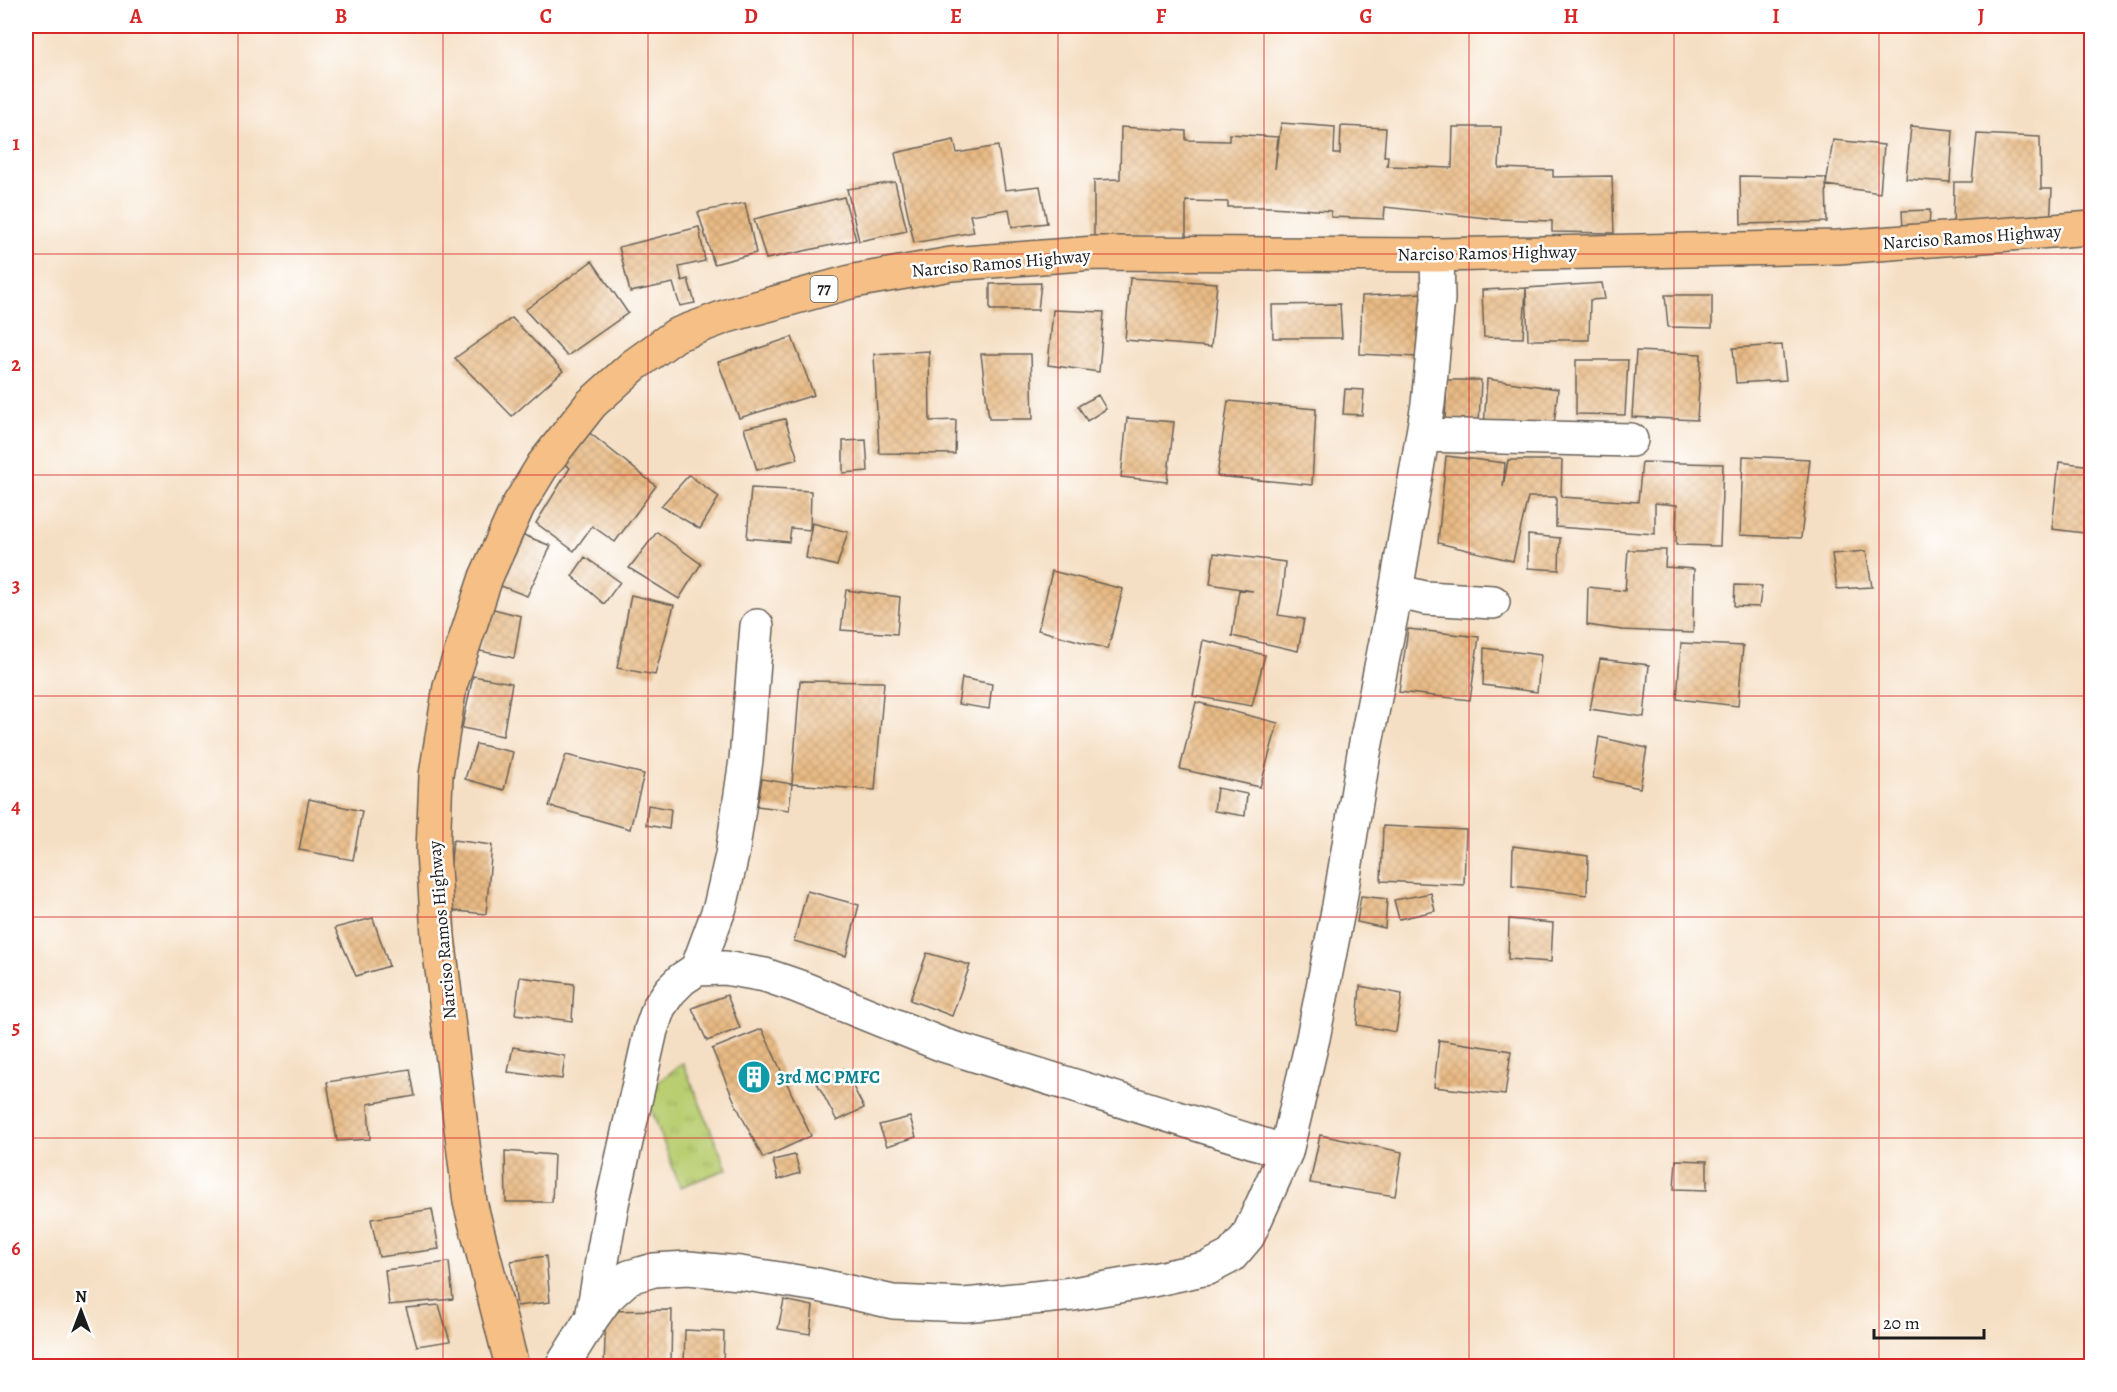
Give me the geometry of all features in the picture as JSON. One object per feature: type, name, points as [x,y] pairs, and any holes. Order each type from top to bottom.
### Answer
[{"type":"highway","name":"Narciso Ramos Highway","points":[[512,1366],[469,1190],[438,936],[433,850],[436,775],[450,686],[486,577],[518,506],[543,465],[591,404],[633,366],[676,336],[727,316],[854,280],[951,264],[1095,253],[1437,255],[1838,247],[2091,228]]},
{"type":"street","points":[[562,1366],[608,1297],[629,1277],[654,1270],[688,1268],[740,1273],[818,1285],[894,1302],[965,1305],[1073,1294],[1208,1268],[1231,1256],[1248,1236],[1286,1152],[1313,1038],[1339,906],[1364,753],[1396,591],[1423,435],[1438,299],[1437,255]]},
{"type":"street","points":[[1423,435],[1631,440]]},
{"type":"street","points":[[1396,591],[1425,598],[1493,602]]},
{"type":"street","points":[[697,969],[720,907],[732,855],[746,760],[757,626]]},
{"type":"street","points":[[592,1318],[612,1204],[651,1030],[659,1007],[670,991],[697,969],[726,968],[765,975],[952,1048],[1286,1152]]},
{"type":"green space","points":[[683,1063],[727,1169],[680,1187],[645,1092]]},
{"type":"building","points":[[1281,123],[1335,127],[1334,154],[1340,154],[1341,126],[1386,128],[1384,156],[1388,156],[1387,166],[1452,168],[1453,127],[1501,127],[1499,168],[1553,170],[1553,177],[1612,176],[1614,233],[1552,232],[1552,221],[1496,219],[1385,207],[1384,219],[1331,217],[1331,211],[1228,207],[1228,202],[1186,201],[1186,238],[1094,237],[1094,180],[1120,179],[1121,127],[1186,131],[1186,140],[1229,141],[1229,134],[1278,137],[1275,169]]},
{"type":"building","points":[[1911,126],[1953,130],[1950,182],[1906,179]]},
{"type":"building","points":[[1977,134],[2040,137],[2041,189],[2052,189],[2050,225],[1953,229],[1954,182],[1972,182]]},
{"type":"building","points":[[954,140],[957,153],[998,146],[1005,190],[1040,186],[1047,223],[1012,227],[1009,209],[970,215],[974,232],[914,243],[895,153]]},
{"type":"building","points":[[1833,140],[1884,145],[1880,193],[1826,185]]},
{"type":"building","points":[[1740,176],[1826,178],[1827,222],[1741,224]]},
{"type":"building","points":[[895,182],[907,231],[859,241],[847,189]]},
{"type":"building","points":[[844,197],[856,240],[766,259],[754,219]]},
{"type":"building","points":[[745,203],[756,253],[714,264],[698,212]]},
{"type":"building","points":[[1930,210],[1929,230],[1903,230],[1902,211]]},
{"type":"building","points":[[699,227],[705,261],[679,267],[682,281],[688,279],[695,303],[680,306],[673,283],[630,292],[619,247]]},
{"type":"building","points":[[592,261],[628,313],[567,356],[525,310]]},
{"type":"building","points":[[1130,278],[1217,283],[1211,347],[1125,340]]},
{"type":"building","points":[[1041,283],[1038,310],[990,310],[990,284]]},
{"type":"building","points":[[1602,283],[1605,299],[1590,300],[1589,340],[1528,340],[1526,288]]},
{"type":"building","points":[[1526,288],[1523,338],[1484,337],[1482,290]]},
{"type":"building","points":[[1422,293],[1417,357],[1360,354],[1362,296]]},
{"type":"building","points":[[1665,295],[1712,295],[1712,328],[1668,327]]},
{"type":"building","points":[[1340,304],[1342,338],[1273,338],[1272,305]]},
{"type":"building","points":[[1053,310],[1104,312],[1099,372],[1048,365]]},
{"type":"building","points":[[512,318],[563,371],[512,416],[455,358]]},
{"type":"building","points":[[792,337],[814,395],[739,418],[718,362]]},
{"type":"building","points":[[1782,345],[1786,380],[1736,383],[1733,348]]},
{"type":"building","points":[[929,351],[930,421],[956,420],[955,454],[879,453],[874,354]]},
{"type":"building","points":[[1636,351],[1701,354],[1697,420],[1632,417]]},
{"type":"building","points":[[981,354],[1031,354],[1033,419],[989,419]]},
{"type":"building","points":[[1576,360],[1628,360],[1625,415],[1576,414]]},
{"type":"building","points":[[1487,379],[1558,389],[1553,435],[1484,428]]},
{"type":"building","points":[[1447,380],[1481,380],[1479,424],[1445,422]]},
{"type":"building","points":[[1345,389],[1364,390],[1362,415],[1343,414]]},
{"type":"building","points":[[1098,395],[1106,409],[1087,421],[1078,406]]},
{"type":"building","points":[[1228,401],[1316,409],[1312,485],[1217,476]]},
{"type":"building","points":[[1127,418],[1174,422],[1167,482],[1121,477]]},
{"type":"building","points":[[785,419],[798,459],[757,470],[744,428]]},
{"type":"building","points":[[586,430],[656,486],[615,542],[592,526],[574,551],[536,523],[570,468],[559,460]]},
{"type":"building","points":[[866,440],[868,471],[843,473],[843,441]]},
{"type":"building","points":[[1446,456],[1505,463],[1503,487],[1508,460],[1562,460],[1561,497],[1638,502],[1642,462],[1723,464],[1720,546],[1676,545],[1677,505],[1655,503],[1655,534],[1556,527],[1556,497],[1528,497],[1513,561],[1438,543]]},
{"type":"building","points":[[1743,456],[1810,459],[1801,538],[1740,535]]},
{"type":"building","points":[[2059,462],[2092,466],[2092,534],[2052,529]]},
{"type":"building","points":[[689,475],[719,497],[700,529],[661,506]]},
{"type":"building","points":[[751,488],[811,491],[810,530],[791,528],[789,542],[747,538]]},
{"type":"building","points":[[812,523],[848,532],[837,566],[806,558]]},
{"type":"building","points":[[516,532],[551,546],[527,596],[496,584]]},
{"type":"building","points":[[657,532],[701,564],[679,599],[629,568]]},
{"type":"building","points":[[1528,535],[1560,538],[1559,570],[1528,568]]},
{"type":"building","points":[[1628,550],[1666,550],[1665,567],[1694,569],[1693,633],[1622,630],[1587,625],[1588,587],[1625,591]]},
{"type":"building","points":[[1866,551],[1872,587],[1837,589],[1832,554]]},
{"type":"building","points":[[1214,553],[1285,562],[1278,615],[1304,619],[1298,651],[1232,636],[1239,590],[1253,591],[1210,584]]},
{"type":"building","points":[[585,557],[620,582],[604,604],[572,576]]},
{"type":"building","points":[[1052,571],[1123,589],[1108,649],[1038,630]]},
{"type":"building","points":[[1735,585],[1762,586],[1759,607],[1734,606]]},
{"type":"building","points":[[846,590],[900,597],[897,634],[841,630]]},
{"type":"building","points":[[631,595],[674,605],[655,675],[617,668]]},
{"type":"building","points":[[486,607],[521,616],[514,658],[480,651]]},
{"type":"building","points":[[1408,629],[1479,637],[1470,700],[1399,692]]},
{"type":"building","points":[[1203,640],[1265,655],[1252,706],[1193,696]]},
{"type":"building","points":[[1681,643],[1743,646],[1738,706],[1677,699]]},
{"type":"building","points":[[1484,648],[1541,655],[1537,692],[1483,685]]},
{"type":"building","points":[[1600,659],[1649,665],[1644,717],[1590,709]]},
{"type":"building","points":[[473,676],[512,683],[503,736],[462,728]]},
{"type":"building","points":[[962,678],[992,684],[989,709],[958,704]]},
{"type":"building","points":[[800,681],[884,682],[875,790],[792,784]]},
{"type":"building","points":[[1196,702],[1278,723],[1260,787],[1180,769]]},
{"type":"building","points":[[1599,737],[1647,748],[1640,788],[1593,778]]},
{"type":"building","points":[[476,744],[513,752],[504,790],[465,779]]},
{"type":"building","points":[[566,755],[644,774],[630,829],[549,806]]},
{"type":"building","points":[[762,779],[792,784],[789,810],[757,806]]},
{"type":"building","points":[[1217,788],[1247,794],[1245,816],[1214,811]]},
{"type":"building","points":[[309,799],[362,811],[353,860],[299,850]]},
{"type":"building","points":[[648,805],[671,809],[669,829],[646,825]]},
{"type":"building","points":[[1383,826],[1466,830],[1464,885],[1381,881]]},
{"type":"building","points":[[453,840],[492,845],[486,914],[446,910]]},
{"type":"building","points":[[1513,846],[1588,856],[1587,895],[1512,886]]},
{"type":"building","points":[[807,891],[859,905],[846,956],[794,941]]},
{"type":"building","points":[[1431,893],[1435,911],[1399,919],[1394,900]]},
{"type":"building","points":[[1361,896],[1387,899],[1385,928],[1357,922]]},
{"type":"building","points":[[373,918],[389,966],[356,976],[335,928]]},
{"type":"building","points":[[1509,919],[1553,923],[1551,962],[1508,959]]},
{"type":"building","points":[[927,953],[970,965],[952,1016],[910,1000]]},
{"type":"building","points":[[520,977],[574,984],[572,1021],[515,1014]]},
{"type":"building","points":[[1360,986],[1402,994],[1396,1032],[1357,1025]]},
{"type":"building","points":[[727,995],[740,1028],[707,1041],[692,1008]]},
{"type":"building","name":"3rd MC PMFC","points":[[762,1029],[811,1136],[763,1158],[736,1105],[712,1049]]},
{"type":"building","points":[[1439,1040],[1511,1051],[1505,1095],[1434,1087]]},
{"type":"building","points":[[513,1047],[565,1056],[562,1079],[508,1072]]},
{"type":"building","points":[[410,1069],[415,1096],[368,1104],[370,1139],[337,1141],[327,1082]]},
{"type":"building","points":[[844,1069],[864,1108],[837,1121],[816,1081]]},
{"type":"building","points":[[910,1117],[916,1137],[887,1146],[879,1125]]},
{"type":"building","points":[[1320,1135],[1402,1152],[1395,1196],[1310,1183]]},
{"type":"building","points":[[505,1151],[554,1155],[552,1202],[506,1202]]},
{"type":"building","points":[[795,1155],[800,1173],[778,1180],[773,1160]]},
{"type":"building","points":[[1676,1160],[1707,1161],[1707,1190],[1674,1189]]},
{"type":"building","points":[[432,1209],[439,1249],[379,1257],[371,1219]]},
{"type":"building","points":[[546,1256],[550,1302],[517,1306],[511,1261]]},
{"type":"building","points":[[449,1262],[453,1299],[389,1305],[385,1270]]},
{"type":"building","points":[[784,1300],[813,1306],[810,1334],[778,1329]]},
{"type":"building","points":[[439,1305],[450,1341],[417,1346],[406,1308]]},
{"type":"building","points":[[672,1310],[671,1366],[604,1366],[606,1311]]},
{"type":"building","points":[[685,1330],[724,1332],[723,1366],[684,1366]]},
{"type":"place","name":"3rd MC PMFC","points":[[754,1077]]}]
